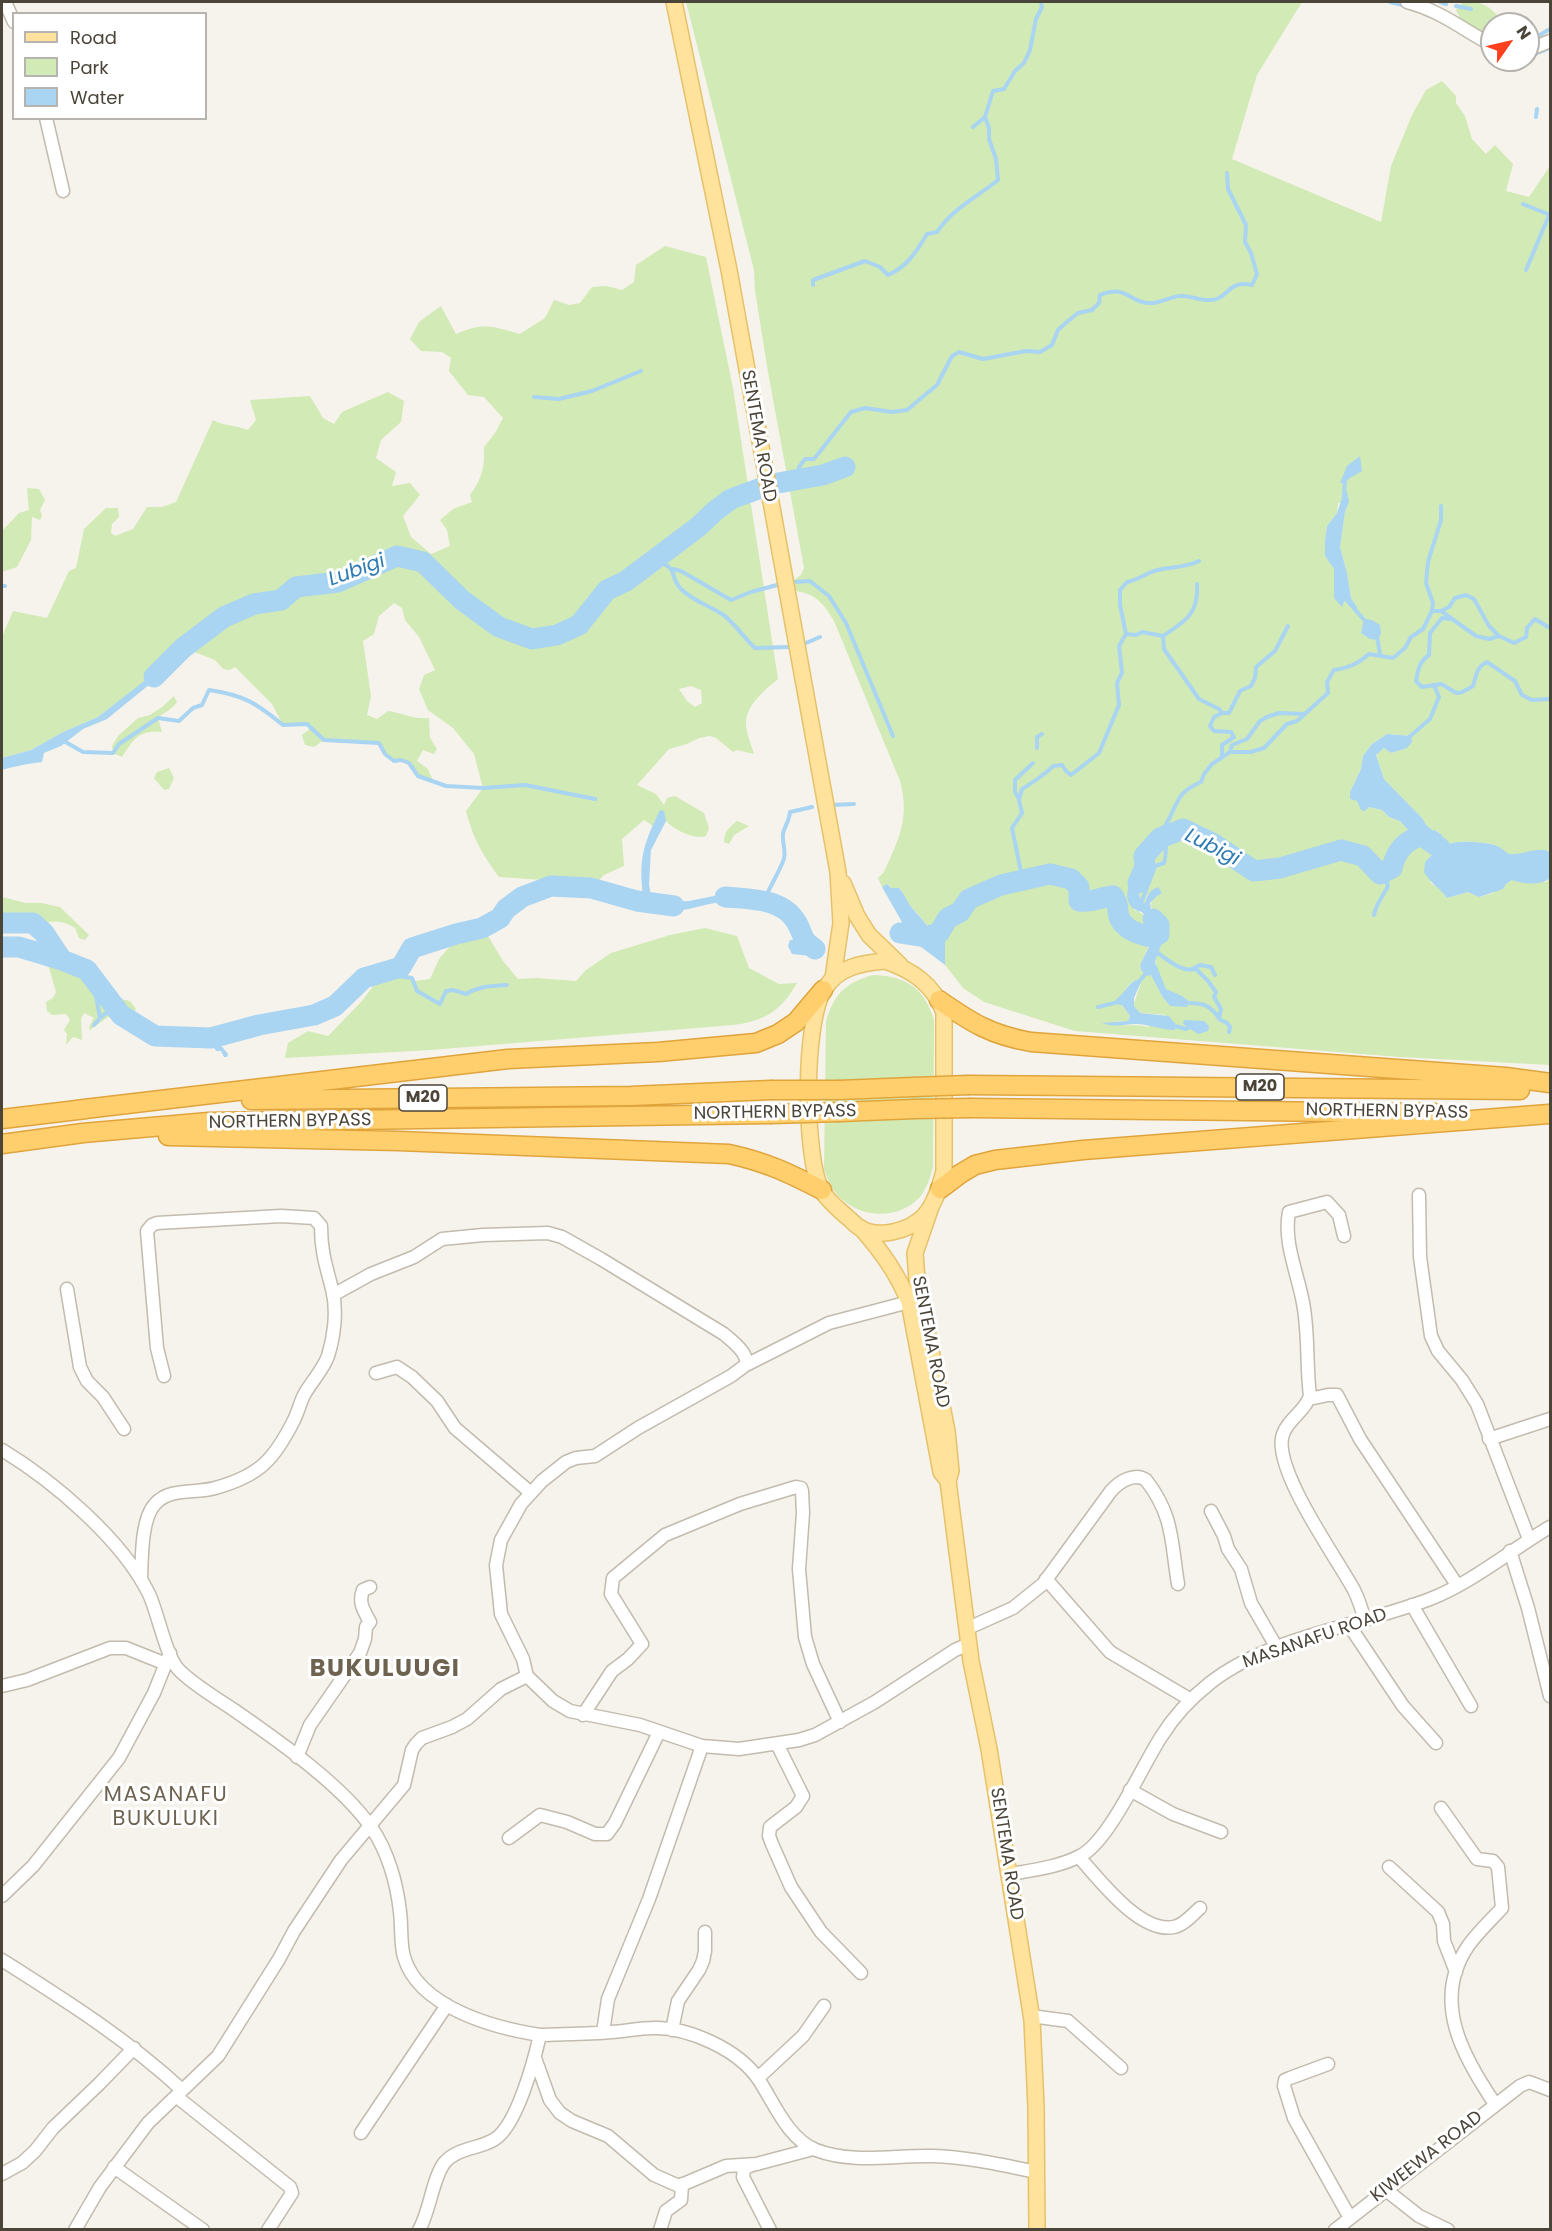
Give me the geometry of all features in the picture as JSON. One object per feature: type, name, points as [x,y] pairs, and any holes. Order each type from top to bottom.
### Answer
[{"type":"highway","points":[[75,1110],[508,1059],[658,1052],[756,1043],[778,1034],[796,1022],[828,984]]},
{"type":"highway","points":[[939,1000],[966,1020],[992,1033],[1031,1042],[1506,1077],[1551,1083]]},
{"type":"highway","name":"NORTHERN BYPASS","points":[[2,1119],[75,1110],[207,1100],[631,1096],[969,1085],[1551,1090]]},
{"type":"highway","name":"NORTHERN BYPASS","points":[[2,1144],[82,1133],[208,1122],[770,1114],[970,1108],[1550,1114]]},
{"type":"highway","points":[[936,1197],[960,1174],[975,1165],[995,1160],[1083,1150],[1550,1114]]},
{"type":"highway","points":[[82,1133],[399,1141],[729,1154],[761,1161],[822,1190]]},
{"type":"main road","name":"SENTEMA ROAD","points":[[674,2],[729,270],[838,872],[841,923],[828,984],[813,1021],[809,1049],[810,1142],[813,1166],[822,1190],[841,1212],[861,1228],[899,1277],[909,1302],[941,1472],[948,1481]]},
{"type":"main road","name":"SENTEMA ROAD","points":[[838,872],[857,916],[869,935],[902,966],[920,978],[939,1000],[944,1012],[944,1171],[915,1253],[917,1280],[947,1431],[951,1471],[948,1481],[967,1636],[989,1749],[1031,2016],[1036,2107],[1037,2229]]},
{"type":"main road","points":[[828,984],[849,967],[869,962],[885,961],[902,966]]},
{"type":"main road","points":[[861,1228],[878,1233],[893,1232],[911,1225],[924,1216],[936,1197]]},
{"type":"street","points":[[5,2],[12,18]]},
{"type":"street","points":[[1407,2],[1432,9],[1480,37]]},
{"type":"street","points":[[46,120],[63,191]]},
{"type":"street","points":[[1419,1195],[1420,1257],[1431,1336],[1438,1351],[1472,1395],[1529,1539]]},
{"type":"street","points":[[1344,1236],[1339,1215],[1327,1202],[1289,1212],[1287,1221],[1290,1249],[1304,1305],[1309,1399],[1284,1432],[1282,1448],[1291,1477],[1310,1517],[1326,1547],[1353,1588],[1365,1621]]},
{"type":"street","points":[[141,1580],[147,1518],[154,1505],[163,1497],[176,1493],[201,1491],[241,1481],[261,1468],[282,1442],[308,1389],[328,1357],[334,1325],[333,1295],[325,1269],[321,1226],[314,1218],[281,1216],[152,1225],[147,1231],[157,1348],[164,1376]]},
{"type":"street","points":[[333,1295],[371,1274],[414,1257],[442,1239],[548,1233],[601,1259],[724,1334],[745,1356],[746,1365]]},
{"type":"street","points":[[68,1289],[80,1367],[87,1381],[103,1397],[124,1429]]},
{"type":"street","points":[[909,1302],[829,1323],[746,1365],[595,1456],[576,1458],[566,1462],[542,1480],[520,1504],[507,1526],[501,1540],[496,1565],[501,1614],[523,1659],[527,1676],[553,1701],[570,1711],[640,1725],[702,1746],[739,1749],[777,1744],[815,1735],[875,1702],[956,1650],[967,1636],[1026,1599],[1046,1580],[1094,1511],[1111,1491],[1124,1480],[1141,1477],[1149,1483],[1168,1516],[1178,1584]]},
{"type":"street","points":[[376,1373],[397,1367],[412,1377],[437,1401],[455,1428],[531,1493]]},
{"type":"street","points":[[1309,1399],[1337,1395],[1360,1438],[1457,1585]]},
{"type":"street","points":[[1489,1439],[1551,1419]]},
{"type":"street","points":[[2,1450],[28,1465],[111,1539],[141,1580],[157,1612],[168,1659],[154,1693],[119,1758],[33,1866],[2,1896]]},
{"type":"street","points":[[584,1714],[612,1671],[642,1644],[611,1594],[613,1578],[665,1535],[740,1504],[796,1487],[801,1488],[802,1491],[803,1513],[799,1569],[805,1637],[813,1665],[840,1722]]},
{"type":"street","points":[[1211,1511],[1228,1549],[1241,1569],[1251,1603],[1277,1648]]},
{"type":"street","name":"MASANAFU ROAD","points":[[1010,1874],[1079,1857],[1098,1842],[1112,1823],[1162,1735],[1191,1700],[1229,1669],[1277,1648],[1433,1598],[1551,1527]]},
{"type":"street","points":[[1510,1551],[1528,1608],[1551,1696]]},
{"type":"street","points":[[1046,1580],[1110,1652],[1191,1700]]},
{"type":"street","points":[[297,1756],[310,1725],[360,1653],[366,1627],[370,1622],[362,1608],[360,1597],[363,1590],[370,1587]]},
{"type":"street","points":[[1412,1605],[1471,1706]]},
{"type":"street","points":[[1349,1625],[1403,1706],[1436,1743]]},
{"type":"street","points":[[2,1686],[27,1680],[110,1648],[126,1648],[168,1659],[192,1681],[297,1756],[330,1784],[371,1826],[384,1849],[394,1884],[400,1912],[405,1958],[414,1977],[431,1994],[472,2017],[498,2026],[540,2035],[655,2028],[672,2030],[724,2048],[740,2059],[758,2078],[790,2128],[813,2149],[835,2156],[933,2156],[980,2160],[1036,2172]]},
{"type":"street","points":[[75,2229],[99,2187],[148,2123],[218,2056],[341,1860],[404,1785],[412,1750],[422,1738],[467,1719],[501,1689],[527,1676]]},
{"type":"street","points":[[509,1838],[540,1815],[567,1822],[595,1834],[607,1834],[615,1823],[659,1732]]},
{"type":"street","points":[[777,1744],[803,1796],[796,1807],[772,1824],[769,1832],[772,1844],[791,1887],[821,1932],[861,1973]]},
{"type":"street","points":[[603,2032],[608,1999],[649,1899],[702,1746]]},
{"type":"street","points":[[1130,1790],[1173,1814],[1221,1832]]},
{"type":"street","points":[[1441,1808],[1477,1859],[1493,1861],[1498,1867],[1502,1908],[1469,1946],[1456,1972],[1452,1999],[1455,2028],[1470,2067],[1494,2104]]},
{"type":"street","points":[[1079,1857],[1111,1892],[1134,1913],[1150,1923],[1174,1927],[1187,1920],[1200,1908]]},
{"type":"street","points":[[1389,1867],[1438,1912],[1443,1924],[1444,1941],[1456,1972]]},
{"type":"street","points":[[672,2030],[678,2001],[703,1961],[705,1932]]},
{"type":"street","points":[[2,1960],[134,2048],[180,2093],[291,2189],[292,2193],[268,2229]]},
{"type":"street","points":[[361,2133],[447,2005]]},
{"type":"street","points":[[758,2078],[803,2036],[824,2006]]},
{"type":"street","points":[[1031,2016],[1068,2021],[1121,2068]]},
{"type":"street","points":[[419,2229],[443,2165],[456,2153],[487,2143],[502,2133],[513,2115],[535,2058],[540,2035]]},
{"type":"street","points":[[2,2174],[21,2163],[35,2151],[53,2128],[134,2048]]},
{"type":"street","points":[[535,2058],[550,2100],[560,2113],[572,2121],[608,2136],[654,2175],[679,2186],[726,2166],[757,2164]]},
{"type":"street","points":[[1328,2064],[1290,2078],[1286,2080],[1284,2086],[1294,2118],[1350,2218]]},
{"type":"street","name":"KIWEEWA ROAD","points":[[1335,2229],[1520,2086],[1529,2082],[1551,2091]]},
{"type":"street","points":[[770,2229],[743,2177],[744,2169],[813,2149]]},
{"type":"street","points":[[114,2167],[203,2229]]},
{"type":"street","points":[[660,2229],[666,2211],[681,2200],[682,2184]]},
{"type":"street","points":[[1386,2190],[1419,2216],[1448,2229]]},
{"type":"green space","points":[[686,2],[1302,2],[1257,75],[1232,159],[1381,222],[1391,166],[1412,115],[1426,90],[1442,81],[1456,96],[1456,103],[1465,116],[1472,139],[1486,154],[1495,145],[1513,164],[1506,191],[1529,197],[1550,166],[1550,852],[1540,850],[1514,855],[1487,843],[1449,844],[1444,842],[1442,835],[1436,830],[1430,831],[1422,818],[1384,779],[1376,755],[1384,748],[1391,753],[1407,748],[1411,736],[1387,734],[1372,744],[1363,756],[1361,769],[1350,792],[1357,801],[1382,810],[1389,817],[1400,821],[1417,840],[1433,845],[1433,854],[1425,862],[1431,883],[1447,898],[1468,892],[1479,897],[1493,893],[1512,880],[1546,882],[1550,878],[1550,1065],[1400,1057],[1075,1031],[984,1002],[963,988],[945,965],[945,931],[942,925],[940,929],[929,928],[899,888],[891,888],[887,884],[882,887],[878,878],[884,872],[901,828],[903,794],[900,781],[834,621],[819,601],[796,591],[794,580],[801,575],[804,568],[768,372],[755,291],[754,270]],"holes":[[[1349,502],[1345,512],[1340,547],[1351,598],[1357,607],[1352,607],[1346,596],[1342,606],[1334,587],[1334,569],[1325,556],[1327,526],[1337,513],[1338,503]],[[1143,857],[1147,870],[1138,891],[1142,903],[1145,903],[1147,895],[1162,893],[1155,897],[1151,906],[1161,932],[1156,967],[1167,990],[1184,997],[1162,996],[1151,974],[1147,976],[1141,970],[1140,965],[1154,931],[1147,918],[1134,910],[1136,871]],[[1136,980],[1141,983],[1133,1006],[1140,1013],[1166,1015],[1148,1027],[1111,1022],[1128,1021],[1130,1016],[1122,1005],[1123,997],[1130,984]]]},
{"type":"green space","points":[[1463,2],[1476,2],[1487,6],[1494,12],[1480,12],[1480,33],[1461,20],[1456,10]]},
{"type":"green space","points":[[665,246],[706,257],[733,388],[778,679],[758,697],[747,714],[746,729],[754,754],[737,750],[733,752],[710,736],[699,738],[669,749],[637,785],[656,794],[664,805],[667,798],[675,796],[704,813],[709,828],[706,836],[683,833],[664,818],[655,820],[653,826],[644,820],[622,839],[624,866],[604,875],[591,888],[551,886],[543,880],[499,877],[479,846],[466,811],[483,788],[474,754],[453,728],[428,710],[419,689],[424,675],[435,670],[419,637],[405,620],[402,608],[394,603],[379,616],[374,634],[363,641],[371,696],[367,715],[377,719],[388,711],[429,718],[430,738],[437,749],[434,754],[423,750],[417,761],[428,769],[433,781],[419,777],[406,762],[394,761],[385,754],[379,743],[324,740],[314,747],[305,745],[302,735],[311,728],[307,724],[283,725],[272,704],[235,667],[230,670],[223,669],[215,660],[184,648],[156,673],[98,717],[63,732],[31,750],[2,758],[2,637],[13,611],[47,618],[69,571],[76,568],[84,529],[106,508],[118,508],[119,517],[112,524],[111,533],[115,536],[133,529],[147,507],[162,507],[176,502],[213,420],[248,430],[256,420],[250,400],[310,396],[323,418],[334,424],[342,412],[388,392],[404,401],[401,422],[381,440],[376,458],[396,472],[392,486],[410,483],[420,495],[403,516],[411,537],[431,554],[450,546],[447,530],[440,520],[453,509],[472,502],[470,495],[482,472],[484,447],[503,418],[484,397],[468,395],[449,371],[451,358],[442,352],[421,351],[410,339],[419,322],[441,306],[456,334],[488,326],[520,334],[545,318],[554,300],[569,305],[580,303],[592,287],[606,286],[622,290],[634,282],[636,265]],"holes":[[[691,686],[701,690],[702,703],[695,707],[687,701],[679,689]]]},
{"type":"green space","points":[[27,488],[39,489],[45,500],[40,510],[42,516],[40,520],[32,517],[31,540],[17,567],[2,572],[2,531],[19,513],[29,510]]},
{"type":"green space","points":[[174,696],[177,702],[158,718],[162,732],[142,734],[130,745],[122,757],[113,753],[112,746],[118,736],[138,718],[150,715]]},
{"type":"green space","points":[[169,768],[174,778],[169,789],[164,790],[154,778],[157,772]]},
{"type":"green space","points":[[737,821],[749,826],[734,835],[729,844],[724,842],[728,830]]},
{"type":"green space","points":[[2,897],[26,903],[60,907],[89,935],[85,940],[79,938],[75,928],[68,924],[46,923],[52,930],[67,962],[78,976],[86,981],[94,976],[109,993],[130,1001],[136,1009],[134,1013],[108,1017],[90,1030],[89,1027],[94,1018],[84,1013],[81,1019],[82,1040],[73,1037],[66,1045],[67,1034],[64,1030],[70,1020],[66,1014],[52,1015],[47,1011],[46,1002],[53,998],[56,992],[43,947],[43,936],[33,925],[2,927]]},
{"type":"green space","points":[[705,928],[737,936],[749,968],[779,984],[797,983],[778,1008],[754,1021],[733,1025],[431,1050],[285,1058],[288,1043],[308,1031],[328,1036],[362,1001],[377,981],[402,969],[414,981],[430,979],[439,959],[465,929],[488,936],[503,961],[518,979],[576,981],[586,970],[611,953],[670,935]]},
{"type":"green space","points":[[873,975],[895,978],[912,986],[925,1000],[934,1020],[933,1167],[920,1197],[910,1206],[886,1214],[860,1210],[849,1205],[831,1186],[824,1169],[826,1021],[833,1003],[842,990]]},
{"type":"water","points":[[1360,456],[1362,471],[1344,483],[1340,483],[1347,466]]},
{"type":"water","points":[[1344,492],[1347,492],[1349,502],[1345,512],[1340,547],[1351,598],[1357,611],[1346,597],[1342,607],[1334,598],[1334,569],[1325,556],[1327,526],[1337,513]]},
{"type":"water","points":[[1364,619],[1372,620],[1380,625],[1381,633],[1378,640],[1370,639],[1361,633]]},
{"type":"water","points":[[175,657],[166,671],[107,719],[83,729],[61,746],[44,753],[42,762],[2,770],[2,758],[31,750],[63,732],[98,717]]},
{"type":"water","points":[[1387,734],[1411,736],[1412,742],[1407,748],[1391,753],[1384,748],[1376,755],[1384,779],[1422,818],[1430,831],[1435,830],[1442,835],[1444,842],[1449,844],[1487,843],[1511,854],[1545,850],[1550,852],[1550,878],[1532,884],[1512,880],[1503,889],[1479,897],[1468,892],[1447,898],[1424,872],[1425,862],[1433,854],[1433,845],[1417,840],[1400,821],[1389,817],[1382,810],[1369,807],[1365,811],[1361,810],[1357,801],[1350,799],[1350,792],[1361,769],[1363,756],[1372,744]]},
{"type":"water","points":[[660,810],[664,811],[666,821],[651,850],[649,884],[652,903],[689,901],[719,895],[757,892],[757,896],[745,901],[721,902],[677,911],[667,911],[644,902],[641,876],[643,855],[649,834]]},
{"type":"water","points":[[1366,850],[1382,867],[1390,865],[1394,860],[1400,870],[1393,878],[1382,875],[1357,854]]},
{"type":"water","points":[[1144,856],[1147,870],[1138,891],[1142,903],[1145,903],[1149,893],[1155,888],[1158,887],[1162,893],[1150,903],[1161,928],[1161,945],[1155,962],[1166,989],[1184,997],[1188,1007],[1170,1006],[1151,975],[1147,976],[1141,970],[1140,965],[1149,947],[1153,931],[1144,914],[1130,905],[1127,896],[1130,881]]},
{"type":"water","points":[[887,884],[891,888],[899,888],[929,928],[940,929],[943,924],[945,965],[912,940],[902,937],[900,925],[902,922],[882,887]]},
{"type":"water","points":[[808,939],[814,943],[817,953],[811,956],[792,954],[788,946],[790,940]]},
{"type":"water","points":[[366,973],[375,974],[370,981],[347,995],[349,984],[355,976]]},
{"type":"water","points":[[1136,980],[1141,982],[1134,998],[1134,1006],[1140,1013],[1169,1016],[1175,1024],[1175,1030],[1141,1024],[1115,1026],[1102,1023],[1128,1021],[1130,1016],[1116,999]]},
{"type":"water","points":[[271,1017],[286,1020],[276,1028],[246,1029],[239,1039],[225,1034],[232,1030],[248,1028]]},
{"type":"water","points":[[1184,1020],[1204,1021],[1209,1026],[1208,1031],[1198,1034],[1183,1024]]},
{"type":"water","points":[[203,1030],[221,1035],[218,1042],[228,1054],[227,1057],[224,1057],[221,1051],[216,1051],[212,1044],[193,1042],[188,1037]]},
{"type":"waterway","points":[[973,127],[985,117],[993,91],[1004,89],[1015,71],[1024,63],[1030,50],[1036,19],[1042,7],[1041,2]]},
{"type":"waterway","points":[[1390,2],[1406,6]]},
{"type":"waterway","points":[[1440,2],[1446,4]]},
{"type":"waterway","points":[[1456,6],[1471,9]]},
{"type":"waterway","points":[[1540,35],[1550,29]]},
{"type":"waterway","points":[[1540,52],[1550,48]]},
{"type":"waterway","points":[[1536,117],[1537,109]]},
{"type":"waterway","points":[[813,285],[813,280],[865,261],[880,267],[888,275],[895,272],[911,258],[927,234],[937,232],[958,210],[998,180],[996,159],[985,117]]},
{"type":"waterway","points":[[797,480],[799,467],[805,459],[814,459],[851,412],[865,408],[892,412],[907,410],[937,385],[952,356],[959,352],[983,359],[1026,351],[1040,352],[1052,345],[1058,330],[1068,321],[1078,313],[1092,310],[1099,303],[1100,295],[1109,292],[1122,292],[1141,302],[1152,303],[1180,296],[1214,300],[1237,285],[1252,285],[1257,274],[1245,242],[1246,225],[1228,189],[1227,173]]},
{"type":"waterway","points":[[1523,204],[1550,215]]},
{"type":"waterway","points":[[1526,270],[1550,213]]},
{"type":"waterway","points":[[534,397],[559,399],[592,391],[641,371]]},
{"type":"waterway","name":"Lubigi","points":[[778,483],[823,475],[845,467]]},
{"type":"waterway","points":[[1344,496],[1345,479]]},
{"type":"waterway","name":"Lubigi","points":[[154,677],[183,648],[224,617],[254,604],[281,600],[296,587],[338,582],[397,556],[423,562],[462,600],[499,627],[532,639],[557,635],[579,625],[607,590],[626,581],[731,499],[761,488]]},
{"type":"waterway","points":[[1160,838],[1178,800],[1189,789],[1201,782],[1212,764],[1230,752],[1251,752],[1264,748],[1287,724],[1297,721],[1328,693],[1327,682],[1334,670],[1353,665],[1369,654],[1393,658],[1405,648],[1411,637],[1423,629],[1432,611],[1433,603],[1426,583],[1428,562],[1441,520],[1441,506]]},
{"type":"waterway","points":[[654,560],[668,566],[681,589],[690,597],[727,618],[755,648],[790,647]]},
{"type":"waterway","points":[[1021,880],[1012,828],[1022,813],[1019,800],[1022,789],[1053,766],[1062,765],[1071,775],[1099,753],[1119,705],[1117,683],[1122,673],[1119,646],[1126,634],[1120,605],[1120,590],[1127,582],[1154,571],[1199,561]]},
{"type":"waterway","points":[[673,569],[681,571],[731,600],[777,585]]},
{"type":"waterway","points":[[794,582],[810,581],[829,596],[846,623],[893,736]]},
{"type":"waterway","points":[[1126,634],[1136,635],[1142,632],[1163,636],[1178,626],[1193,609],[1196,602],[1197,584]]},
{"type":"waterway","points":[[1441,611],[1449,607],[1455,598],[1466,595],[1474,599],[1489,626],[1499,636]]},
{"type":"waterway","points":[[1343,596],[1366,622]]},
{"type":"waterway","points":[[1432,611],[1441,611],[1476,636],[1489,639],[1499,636],[1514,643],[1526,637],[1527,628],[1535,619],[1548,627]]},
{"type":"waterway","points":[[1449,619],[1442,618],[1430,633],[1429,655],[1421,663],[1416,681],[1422,687],[1441,684],[1456,693],[1462,692],[1473,686],[1479,669],[1487,662],[1515,681],[1522,695],[1532,700],[1550,699]]},
{"type":"waterway","points":[[1222,713],[1229,713],[1240,691],[1251,686],[1255,678],[1256,667],[1275,651],[1288,626]]},
{"type":"waterway","points":[[1163,636],[1164,649],[1199,699],[1219,709],[1222,713],[1214,717],[1210,726],[1214,731],[1231,732],[1234,737],[1222,745],[1222,757]]},
{"type":"waterway","points":[[806,643],[820,637]]},
{"type":"waterway","points":[[1377,637],[1380,654]]},
{"type":"waterway","points":[[1408,738],[1430,719],[1439,697],[1434,685]]},
{"type":"waterway","points":[[62,740],[83,752],[113,753],[119,744],[158,718],[179,721],[193,708],[202,705],[209,690],[241,697],[283,725],[307,724],[324,740],[379,743],[385,754],[394,761],[401,760],[409,763],[418,776],[446,786],[483,788],[525,785],[595,799]]},
{"type":"waterway","points":[[1230,752],[1232,745],[1247,739],[1260,721],[1267,717],[1279,713],[1305,714]]},
{"type":"waterway","points":[[1037,748],[1037,737],[1042,734]]},
{"type":"waterway","points":[[1019,799],[1015,792],[1015,780],[1033,763]]},
{"type":"waterway","points":[[832,805],[854,804]]},
{"type":"waterway","points":[[763,900],[783,861],[785,852],[783,834],[790,812],[812,807]]},
{"type":"waterway","name":"Lubigi","points":[[1138,883],[1145,867],[1144,856],[1160,838],[1183,829],[1214,844],[1254,871],[1280,868],[1341,850],[1363,856],[1380,874],[1392,868],[1398,852],[1405,844],[1421,835],[1440,848]]},
{"type":"waterway","points":[[1140,906],[1155,866],[1164,863],[1167,835]]},
{"type":"waterway","name":"Lubigi","points":[[900,933],[925,937],[939,933],[948,918],[960,912],[969,899],[1001,885],[1050,874],[1071,879],[1079,887],[1079,901],[1113,896],[1120,919],[1134,932],[1153,937],[1159,934],[1159,925],[1153,919]]},
{"type":"waterway","points":[[1374,915],[1388,886],[1384,874]]},
{"type":"waterway","points":[[2,947],[19,947],[87,970],[121,1015],[155,1036],[211,1038],[259,1025],[314,1015],[335,1006],[364,978],[401,967],[412,948],[482,928],[500,918],[506,909],[522,897],[551,886],[591,888],[637,901],[674,906]]},
{"type":"waterway","points":[[725,897],[775,904],[791,915],[805,940],[815,949]]},
{"type":"waterway","name":"Lubigi","points":[[2,923],[33,923],[44,933],[62,960]]},
{"type":"waterway","points":[[1155,951],[1180,967],[1196,969],[1208,981],[1216,992],[1214,997],[1221,1009],[1219,1019],[1227,1023],[1230,1027],[1229,1032]]},
{"type":"waterway","points":[[1192,969],[1200,965],[1211,967],[1215,975]]},
{"type":"waterway","points":[[391,970],[398,976],[412,978],[417,991],[440,1004],[446,991],[453,990],[466,994],[480,988],[507,985]]},
{"type":"waterway","points":[[1136,985],[1147,972]]},
{"type":"waterway","points":[[93,979],[100,1018],[94,1025]]},
{"type":"waterway","points":[[1184,1000],[1188,1003],[1206,1006],[1219,1018]]},
{"type":"waterway","points":[[1098,1007],[1122,1001]]},
{"type":"waterway","points":[[101,1017],[115,1007]]},
{"type":"waterway","points":[[1172,1023],[1186,1029],[1192,1026]]},
{"type":"district","name":"BUKULUUGI","points":[[385,1670]]},
{"type":"district","name":"MASANAFU BUKULUKI","points":[[166,1808]]}]
